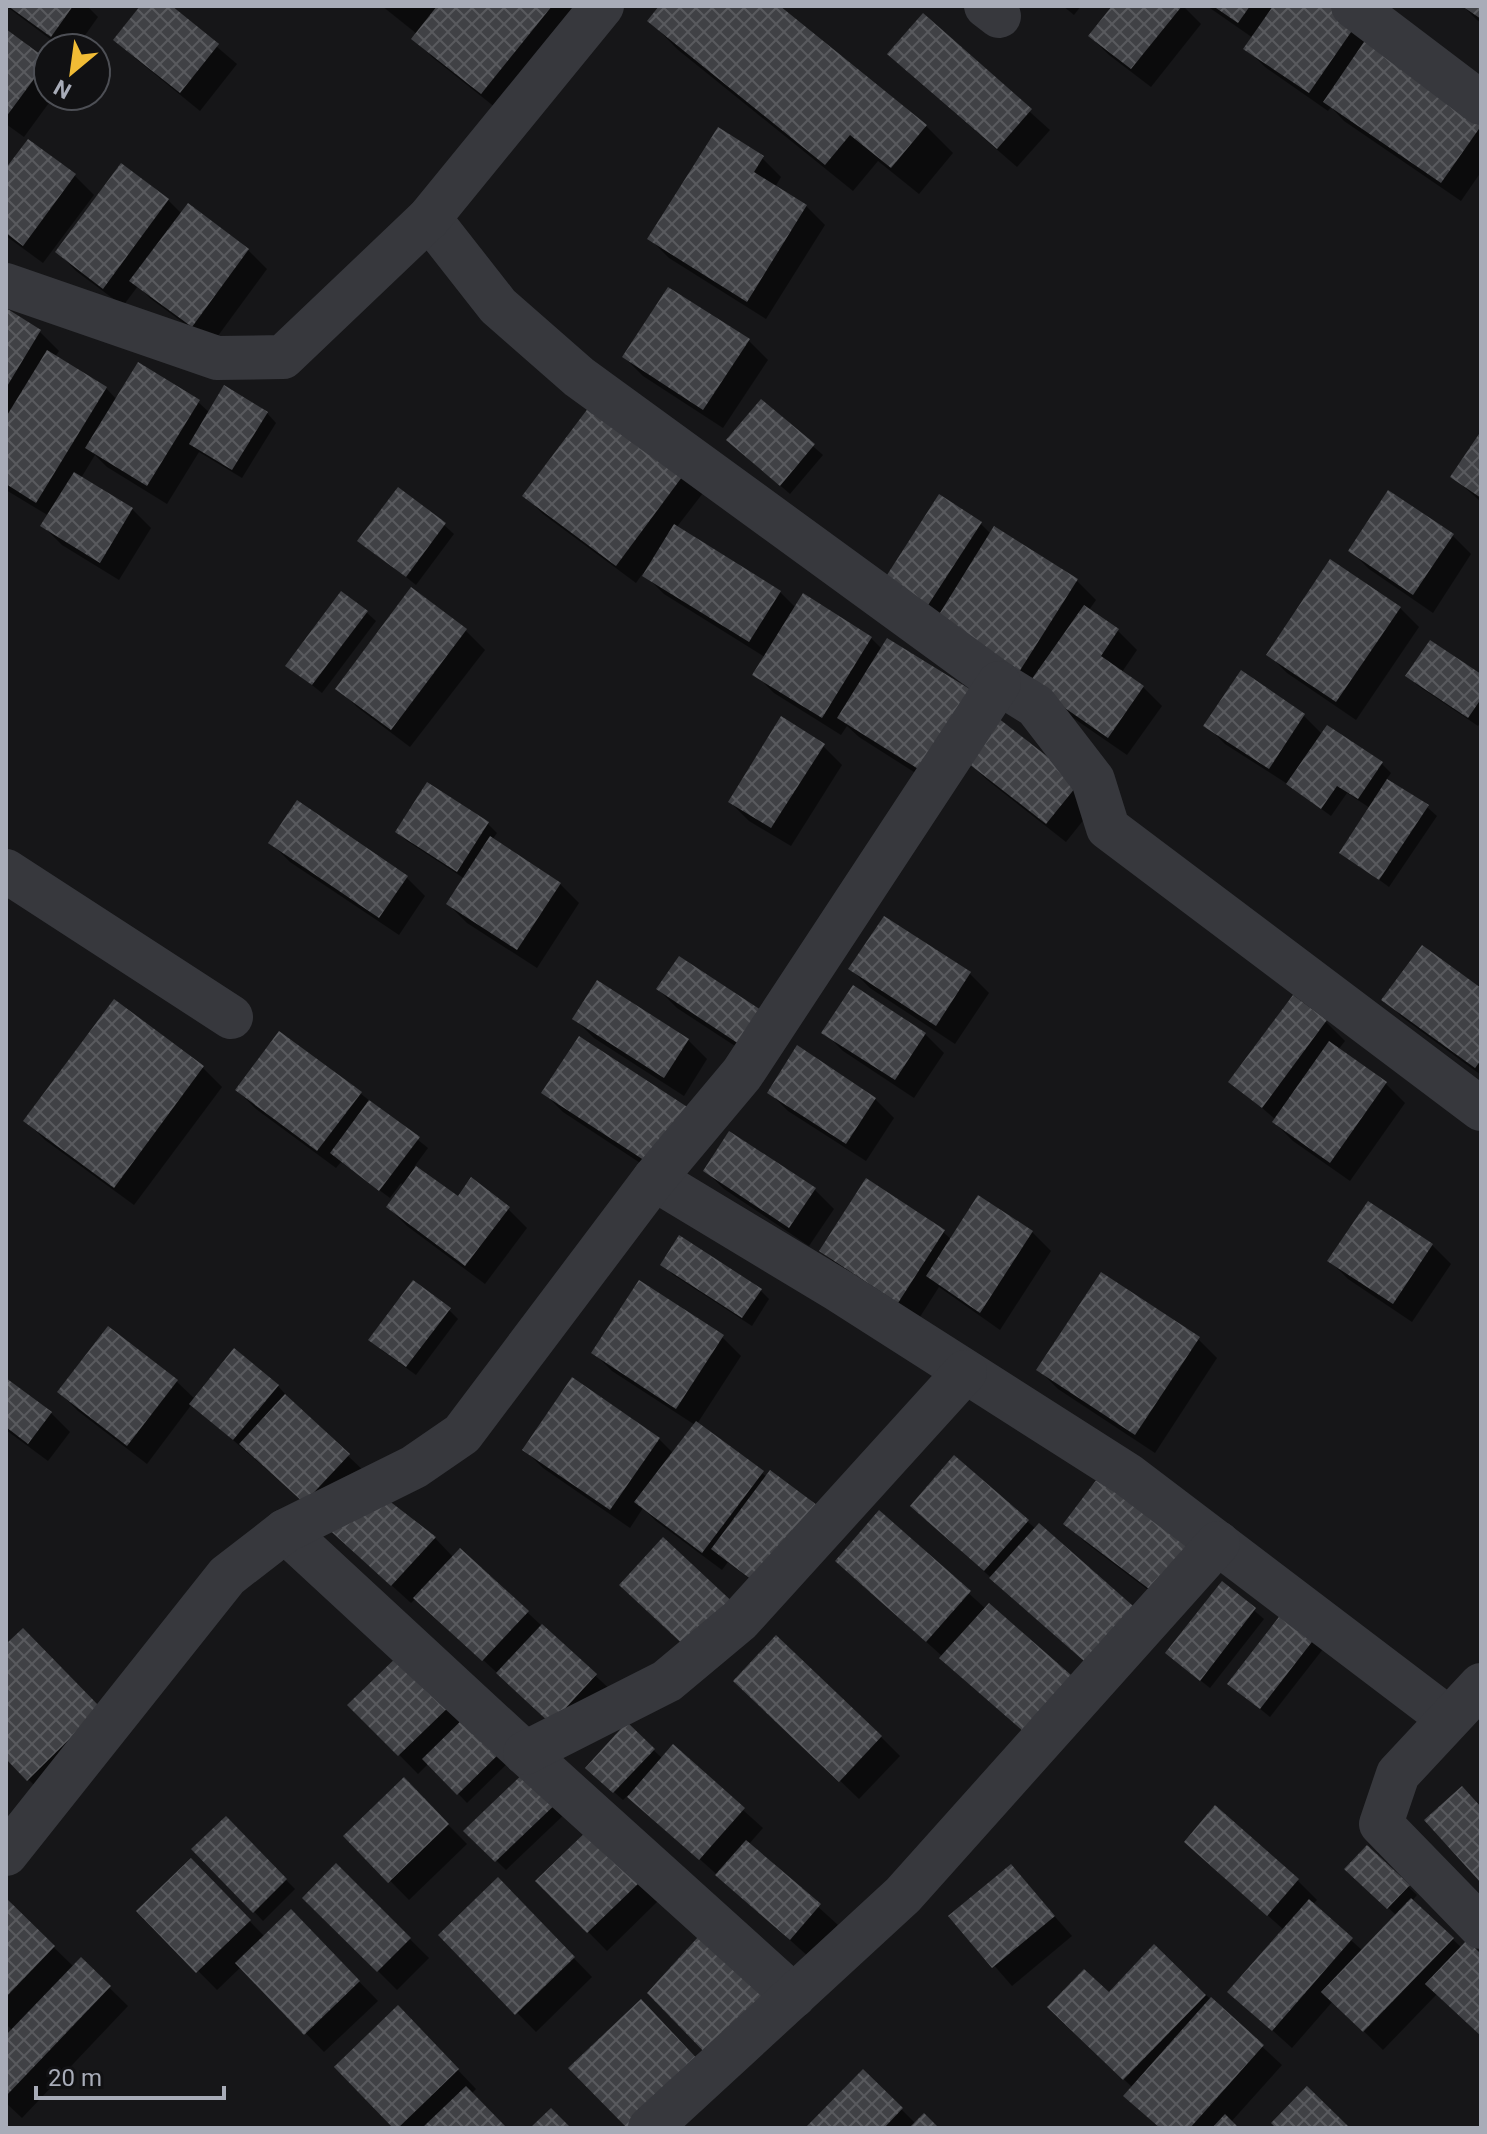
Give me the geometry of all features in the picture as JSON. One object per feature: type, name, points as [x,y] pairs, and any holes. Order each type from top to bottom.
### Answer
[{"type":"street","points":[[6,285],[217,358],[283,357],[429,218],[602,6]]},
{"type":"street","points":[[1353,6],[1481,103]]},
{"type":"street","points":[[429,218],[498,306],[579,377],[999,683],[1036,706],[1093,780],[1108,828],[1481,1109]]},
{"type":"street","points":[[6,1854],[227,1576],[285,1531],[414,1467],[462,1434],[654,1179],[742,1074],[999,683]]},
{"type":"street","points":[[6,871],[231,1017]]},
{"type":"street","points":[[654,1179],[838,1290],[1128,1475],[1448,1718]]},
{"type":"street","points":[[525,1753],[667,1681],[740,1620],[965,1372]]},
{"type":"street","points":[[285,1531],[794,1996]]},
{"type":"street","points":[[650,2128],[903,1895],[1218,1543]]},
{"type":"street","points":[[1481,1685],[1398,1774],[1381,1824],[1481,1927]]},
{"type":"building","points":[[8,6],[73,6],[55,32],[44,32]]},
{"type":"building","points":[[140,6],[172,6],[219,44],[180,93],[113,40]]},
{"type":"building","points":[[437,6],[552,6],[481,94],[411,39]]},
{"type":"building","points":[[659,6],[780,6],[927,125],[891,168],[850,135],[825,165],[647,21]]},
{"type":"building","points":[[1112,6],[1182,6],[1131,69],[1088,36]]},
{"type":"building","points":[[1213,6],[1250,6],[1238,23]]},
{"type":"building","points":[[1273,6],[1334,6],[1358,22],[1309,93],[1243,49]]},
{"type":"building","points":[[1462,6],[1481,6],[1481,19]]},
{"type":"building","points":[[923,13],[1032,109],[997,149],[887,54]]},
{"type":"building","points":[[6,29],[32,48],[32,82],[6,117]]},
{"type":"building","points":[[1368,36],[1481,114],[1481,126],[1441,183],[1323,102]]},
{"type":"building","points":[[718,127],[764,156],[754,172],[807,205],[747,302],[647,239]]},
{"type":"building","points":[[28,139],[76,174],[23,246],[6,233],[6,168]]},
{"type":"building","points":[[121,163],[169,199],[103,289],[55,252]]},
{"type":"building","points":[[188,203],[249,249],[192,327],[129,281]]},
{"type":"building","points":[[668,287],[750,339],[703,410],[622,357]]},
{"type":"building","points":[[6,308],[41,330],[6,388]]},
{"type":"building","points":[[47,350],[107,387],[36,503],[6,484],[6,417]]},
{"type":"building","points":[[138,362],[200,400],[147,486],[85,448]]},
{"type":"building","points":[[224,385],[268,412],[232,470],[189,444]]},
{"type":"building","points":[[761,399],[815,444],[780,486],[726,440]]},
{"type":"building","points":[[592,403],[685,473],[616,566],[522,496]]},
{"type":"building","points":[[1481,431],[1481,498],[1450,477]]},
{"type":"building","points":[[74,472],[133,508],[100,563],[40,526]]},
{"type":"building","points":[[398,487],[446,523],[406,577],[357,541]]},
{"type":"building","points":[[1388,490],[1454,534],[1413,595],[1348,551]]},
{"type":"building","points":[[939,494],[982,522],[921,616],[878,589]]},
{"type":"building","points":[[674,524],[781,591],[749,642],[642,576]]},
{"type":"building","points":[[994,526],[1078,579],[1014,680],[930,629]]},
{"type":"building","points":[[1330,559],[1401,607],[1336,702],[1266,655]]},
{"type":"building","points":[[411,587],[467,629],[391,730],[335,689]]},
{"type":"building","points":[[341,591],[368,611],[312,685],[285,666]]},
{"type":"building","points":[[803,593],[872,637],[822,718],[752,675]]},
{"type":"building","points":[[1084,605],[1119,629],[1101,656],[1144,686],[1108,738],[1029,683]]},
{"type":"building","points":[[887,638],[981,696],[931,777],[837,718]]},
{"type":"building","points":[[1430,640],[1481,674],[1481,699],[1468,718],[1405,676]]},
{"type":"building","points":[[1241,670],[1305,714],[1269,769],[1203,726]]},
{"type":"building","points":[[781,716],[825,744],[771,828],[728,802]]},
{"type":"building","points":[[998,718],[1080,782],[1046,824],[964,760]]},
{"type":"building","points":[[1327,725],[1383,762],[1358,799],[1337,786],[1321,809],[1286,784]]},
{"type":"building","points":[[1387,779],[1429,805],[1379,880],[1339,853]]},
{"type":"building","points":[[427,782],[489,822],[457,872],[395,832]]},
{"type":"building","points":[[297,800],[408,876],[379,918],[268,843]]},
{"type":"building","points":[[490,836],[561,883],[517,950],[446,904]]},
{"type":"building","points":[[884,916],[971,972],[936,1026],[848,969]]},
{"type":"building","points":[[1422,945],[1481,988],[1481,1060],[1475,1068],[1381,1000]]},
{"type":"building","points":[[679,956],[770,1016],[748,1050],[656,989]]},
{"type":"building","points":[[597,980],[689,1039],[664,1078],[572,1019]]},
{"type":"building","points":[[853,985],[926,1033],[895,1080],[821,1033]]},
{"type":"building","points":[[1293,995],[1327,1020],[1262,1108],[1228,1082]]},
{"type":"building","points":[[114,999],[204,1066],[114,1188],[23,1121]]},
{"type":"building","points":[[279,1031],[362,1092],[317,1151],[235,1090]]},
{"type":"building","points":[[579,1036],[698,1114],[656,1168],[541,1093]]},
{"type":"building","points":[[1329,1041],[1387,1082],[1330,1163],[1272,1122]]},
{"type":"building","points":[[797,1045],[876,1098],[846,1144],[767,1093]]},
{"type":"building","points":[[369,1100],[420,1137],[379,1191],[330,1153]]},
{"type":"building","points":[[729,1131],[816,1188],[789,1228],[703,1171]]},
{"type":"building","points":[[416,1166],[458,1196],[471,1177],[510,1207],[465,1266],[386,1207]]},
{"type":"building","points":[[866,1178],[945,1230],[898,1303],[819,1251]]},
{"type":"building","points":[[978,1195],[1033,1231],[980,1313],[926,1276]]},
{"type":"building","points":[[1368,1201],[1433,1244],[1393,1304],[1327,1261]]},
{"type":"building","points":[[679,1235],[762,1289],[742,1318],[660,1265]]},
{"type":"building","points":[[1101,1272],[1200,1337],[1135,1435],[1036,1370]]},
{"type":"building","points":[[413,1280],[451,1308],[406,1367],[368,1340]]},
{"type":"building","points":[[639,1280],[724,1335],[676,1409],[591,1353]]},
{"type":"building","points":[[108,1326],[178,1380],[127,1446],[57,1392]]},
{"type":"building","points":[[234,1348],[279,1385],[233,1440],[189,1404]]},
{"type":"building","points":[[572,1377],[660,1438],[610,1510],[522,1450]]},
{"type":"building","points":[[6,1378],[52,1412],[28,1444],[6,1427]]},
{"type":"building","points":[[285,1394],[350,1454],[304,1503],[239,1444]]},
{"type":"building","points":[[696,1421],[764,1471],[702,1553],[634,1502]]},
{"type":"building","points":[[954,1455],[1029,1520],[984,1571],[910,1506]]},
{"type":"building","points":[[770,1470],[825,1511],[761,1587],[711,1549]]},
{"type":"building","points":[[1100,1475],[1197,1549],[1161,1598],[1063,1524]]},
{"type":"building","points":[[379,1493],[436,1537],[391,1586],[324,1525]]},
{"type":"building","points":[[879,1510],[971,1591],[926,1642],[835,1561]]},
{"type":"building","points":[[1039,1523],[1141,1613],[1092,1668],[989,1578]]},
{"type":"building","points":[[663,1537],[739,1608],[689,1650],[619,1585]]},
{"type":"building","points":[[460,1548],[529,1611],[482,1661],[413,1598]]},
{"type":"building","points":[[1222,1581],[1256,1608],[1200,1681],[1165,1653]]},
{"type":"building","points":[[989,1603],[1079,1682],[1031,1738],[939,1658]]},
{"type":"building","points":[[1282,1613],[1315,1638],[1260,1709],[1227,1684]]},
{"type":"building","points":[[542,1624],[597,1674],[551,1724],[496,1673]]},
{"type":"building","points":[[23,1628],[101,1708],[27,1781],[6,1759],[6,1644]]},
{"type":"building","points":[[776,1635],[882,1736],[839,1782],[733,1681]]},
{"type":"building","points":[[404,1650],[455,1701],[398,1756],[347,1705]]},
{"type":"building","points":[[471,1711],[506,1747],[457,1795],[422,1759]]},
{"type":"building","points":[[627,1722],[655,1749],[613,1793],[585,1768]]},
{"type":"building","points":[[673,1744],[745,1808],[699,1860],[627,1797]]},
{"type":"building","points":[[530,1767],[561,1799],[495,1862],[463,1831]]},
{"type":"building","points":[[404,1777],[449,1824],[388,1883],[343,1836]]},
{"type":"building","points":[[1462,1786],[1481,1807],[1481,1883],[1424,1820]]},
{"type":"building","points":[[1215,1805],[1299,1879],[1267,1916],[1184,1842]]},
{"type":"building","points":[[226,1816],[287,1879],[253,1913],[191,1849]]},
{"type":"building","points":[[591,1827],[642,1880],[587,1933],[535,1881]]},
{"type":"building","points":[[746,1840],[821,1904],[790,1940],[715,1875]]},
{"type":"building","points":[[1367,1845],[1410,1885],[1387,1909],[1344,1869]]},
{"type":"building","points":[[191,1858],[251,1920],[196,1973],[136,1911]]},
{"type":"building","points":[[336,1863],[411,1938],[377,1972],[302,1898]]},
{"type":"building","points":[[1011,1864],[1055,1916],[992,1968],[948,1916]]},
{"type":"building","points":[[498,1877],[575,1957],[515,2015],[438,1935]]},
{"type":"building","points":[[6,1898],[55,1946],[6,1997]]},
{"type":"building","points":[[1411,1898],[1454,1938],[1363,2032],[1321,1992]]},
{"type":"building","points":[[1309,1899],[1353,1938],[1272,2031],[1227,1992]]},
{"type":"building","points":[[291,1909],[360,1981],[304,2035],[235,1963]]},
{"type":"building","points":[[709,1925],[776,1989],[712,2060],[647,1993]]},
{"type":"building","points":[[1467,1940],[1481,1954],[1481,2036],[1425,1984]]},
{"type":"building","points":[[1154,1944],[1206,1995],[1123,2080],[1047,2007],[1084,1969],[1109,1992]]},
{"type":"building","points":[[81,1957],[111,1986],[6,2096],[6,2035]]},
{"type":"building","points":[[1211,1997],[1264,2045],[1190,2128],[1160,2128],[1123,2096]]},
{"type":"building","points":[[641,1999],[702,2064],[635,2128],[627,2128],[568,2068]]},
{"type":"building","points":[[398,2005],[459,2069],[398,2128],[393,2128],[334,2067]]},
{"type":"building","points":[[863,2069],[903,2108],[884,2128],[805,2128]]},
{"type":"building","points":[[466,2086],[507,2128],[422,2128]]},
{"type":"building","points":[[1307,2086],[1350,2128],[1276,2128],[1271,2123]]},
{"type":"building","points":[[551,2108],[571,2128],[530,2128]]},
{"type":"building","points":[[924,2113],[939,2128],[909,2128]]},
{"type":"building","points":[[1225,2114],[1239,2128],[1212,2128]]}]
